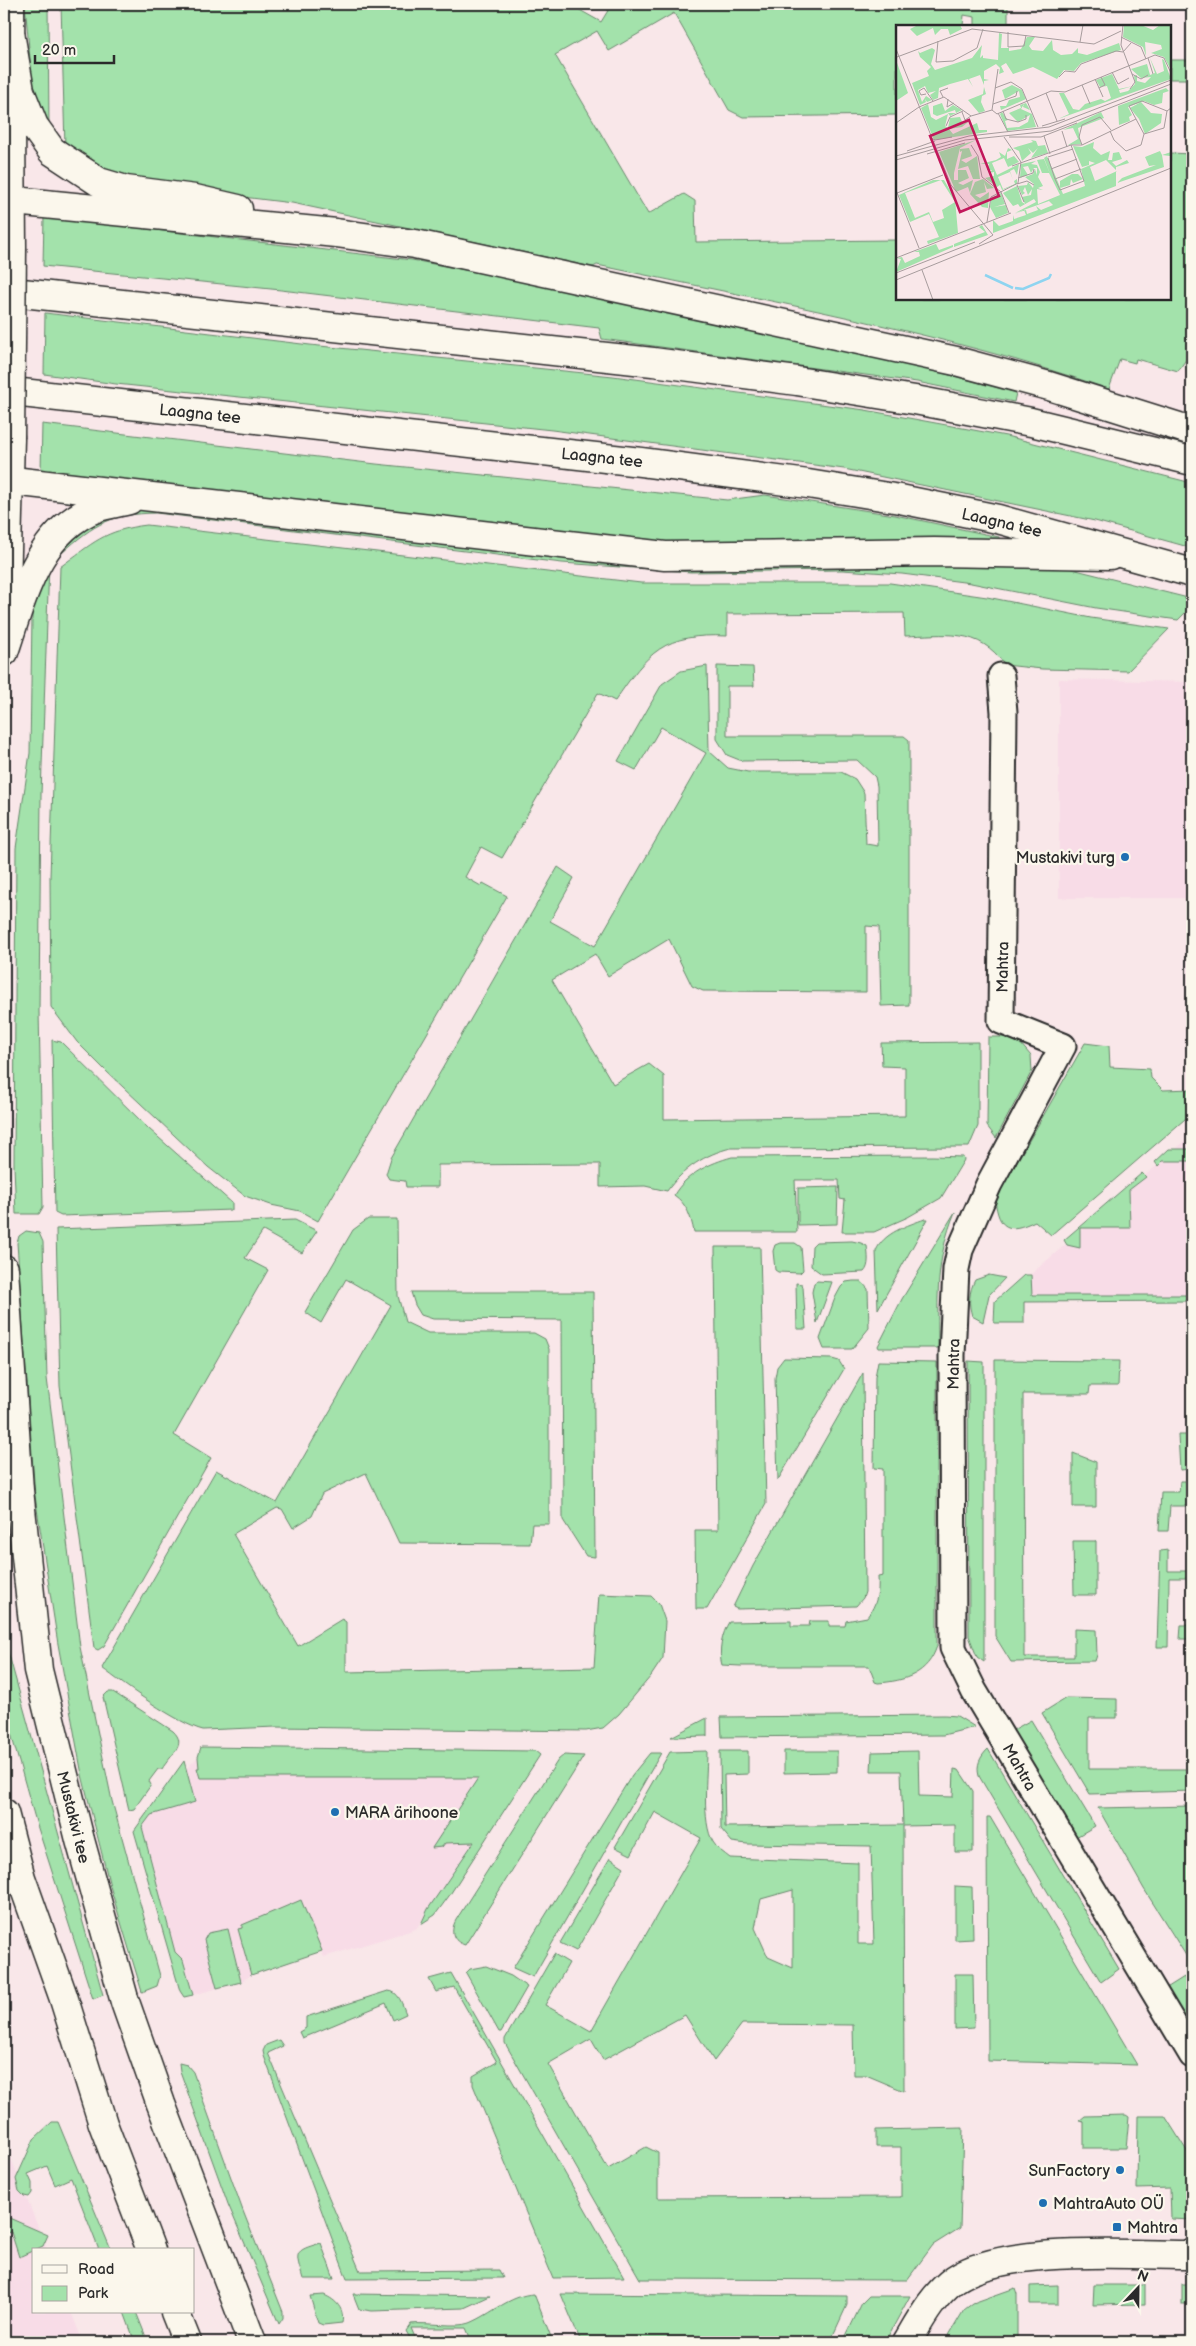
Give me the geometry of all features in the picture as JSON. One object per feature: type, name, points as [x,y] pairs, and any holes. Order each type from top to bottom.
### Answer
[{"type":"main road","points":[[4,663],[6,481],[10,438],[12,248],[8,200],[10,4]]},
{"type":"main road","points":[[10,33],[20,91],[34,126],[52,151],[99,182],[126,190],[195,199],[336,233]]},
{"type":"main road","points":[[8,200],[336,233],[415,244],[505,261],[956,360],[1049,386],[1192,431]]},
{"type":"main road","points":[[4,291],[653,362],[797,381],[915,400],[1031,422],[1192,461]]},
{"type":"main road","name":"Laagna tee","points":[[4,391],[641,462],[808,484],[900,499],[998,519],[1133,555],[1192,574]]},
{"type":"main road","points":[[6,481],[146,495],[665,556],[934,552],[1133,555]]},
{"type":"main road","points":[[4,652],[26,589],[47,546],[68,525],[95,509],[146,495]]},
{"type":"main road","name":"Mustakivi tee","points":[[4,1268],[19,1490],[38,1670],[82,1850],[125,2002],[252,2342]]},
{"type":"main road","points":[[4,1460],[19,1490]]},
{"type":"main road","points":[[4,1813],[21,1878],[62,1996],[103,2124],[150,2248]]},
{"type":"main road","points":[[906,2342],[923,2314],[953,2281],[970,2270],[988,2264],[1021,2258],[1057,2256],[1192,2255]]},
{"type":"main road","points":[[176,2314],[187,2342]]},
{"type":"street","name":"Mahtra","points":[[1001,676],[1004,712],[1001,1022],[1063,1046],[989,1184],[964,1242],[956,1269],[952,1355],[953,1648],[974,1692],[1192,2055]]},
{"type":"shaded area","points":[[1059,679],[1192,682],[1192,898],[1059,898]]},
{"type":"shaded area","points":[[1192,1135],[1192,1301],[1000,1301]]},
{"type":"shaded area","points":[[201,1747],[533,1751],[416,1929],[324,1957],[321,1951],[251,1975],[241,1982],[193,1995],[184,1960],[175,1952],[142,1827],[151,1815],[195,1802],[186,1769],[198,1757]]},
{"type":"shaded area","points":[[4,2140],[46,2248],[32,2248],[32,2314],[72,2314],[83,2342],[4,2342]]},
{"type":"green space","points":[[25,4],[48,4],[49,130],[32,81]]},
{"type":"green space","points":[[61,4],[569,4],[601,22],[612,4],[1008,4],[1008,25],[975,25],[975,17],[964,15],[963,25],[896,25],[896,115],[743,117],[729,110],[674,13],[609,51],[597,31],[555,55],[648,214],[684,194],[695,201],[696,242],[896,240],[896,300],[1171,300],[1171,153],[1192,154],[1192,351],[1178,371],[1136,359],[1135,363],[1120,359],[1109,389],[1046,369],[919,334],[790,305],[597,265],[593,267],[292,203],[129,183],[65,147]]},
{"type":"green space","points":[[1171,60],[1192,60],[1192,79],[1171,79]]},
{"type":"green space","points":[[44,217],[412,260],[487,274],[913,365],[1016,393],[1014,402],[917,382],[602,339],[599,328],[281,290],[43,266]]},
{"type":"green space","points":[[45,313],[310,345],[613,376],[865,410],[1006,436],[1192,483],[1192,548],[1095,521],[844,469],[552,430],[116,384],[44,374]]},
{"type":"green space","points":[[42,424],[376,464],[727,500],[765,495],[895,515],[999,537],[999,541],[647,544],[41,471]]},
{"type":"green space","points":[[137,506],[300,524],[1060,566],[1192,599],[1192,606],[1178,620],[1096,608],[971,583],[902,574],[842,570],[691,572],[562,563],[156,513],[127,515],[105,522],[84,534],[62,553],[59,551],[84,524]]},
{"type":"green space","points":[[147,525],[641,583],[890,583],[987,597],[1091,618],[1169,629],[1128,671],[1042,669],[1005,665],[984,644],[972,639],[947,635],[905,636],[904,613],[727,614],[727,636],[688,638],[673,642],[660,649],[648,658],[615,701],[598,693],[502,858],[481,847],[465,877],[481,886],[483,883],[507,896],[318,1221],[300,1211],[271,1205],[245,1196],[208,1167],[77,1042],[51,1007],[50,877],[60,567],[91,544],[109,534],[132,527]]},
{"type":"green space","points":[[49,563],[41,795],[39,1011],[43,1207],[39,1214],[16,1214],[14,1166],[16,848],[30,753],[32,617],[36,591]]},
{"type":"green space","points":[[707,666],[709,751],[728,768],[748,772],[841,772],[855,779],[864,793],[866,844],[878,846],[877,786],[875,777],[857,760],[742,761],[727,755],[717,739],[717,666],[753,667],[754,686],[727,686],[727,736],[904,736],[909,740],[909,1005],[881,1006],[879,927],[866,926],[866,992],[703,991],[692,986],[669,939],[608,976],[595,954],[552,980],[613,1084],[649,1064],[664,1076],[664,1119],[905,1116],[905,1067],[882,1066],[881,1043],[978,1042],[978,1126],[969,1147],[731,1148],[712,1154],[687,1169],[667,1191],[645,1186],[600,1187],[600,1164],[438,1165],[438,1187],[406,1187],[405,1181],[389,1179],[386,1174],[391,1158],[558,867],[574,878],[550,921],[595,946],[706,753],[661,727],[636,770],[618,761],[662,684],[681,671]]},
{"type":"green space","points":[[988,1037],[1004,1037],[1020,1043],[1031,1056],[1032,1071],[996,1138],[987,1126]]},
{"type":"green space","points":[[52,1040],[61,1042],[149,1129],[232,1203],[232,1210],[61,1216],[55,1213]]},
{"type":"green space","points":[[1085,1043],[1109,1046],[1110,1067],[1150,1069],[1151,1078],[1163,1090],[1192,1089],[1192,1113],[1051,1235],[1035,1221],[1018,1227],[1006,1226],[999,1217],[995,1200]]},
{"type":"green space","points":[[1169,1149],[1192,1149],[1192,1161],[1163,1161],[1158,1166],[1155,1162]]},
{"type":"green space","points":[[732,1157],[963,1157],[964,1160],[941,1198],[908,1217],[874,1232],[842,1232],[845,1200],[840,1199],[839,1180],[795,1180],[797,1232],[694,1232],[688,1211],[674,1195],[685,1181],[699,1170]]},
{"type":"green space","points":[[1142,1173],[1146,1177],[1129,1190],[1130,1228],[1080,1228],[1080,1248],[1067,1245],[1064,1240]]},
{"type":"green space","points":[[838,1187],[837,1224],[798,1225],[798,1188]]},
{"type":"green space","points":[[955,1212],[944,1247],[939,1279],[938,1348],[879,1348],[878,1346],[902,1299]]},
{"type":"green space","points":[[368,1219],[397,1219],[398,1296],[405,1322],[428,1333],[534,1333],[545,1339],[549,1349],[549,1524],[532,1524],[530,1544],[399,1543],[366,1473],[322,1494],[312,1516],[293,1528],[282,1509],[277,1508],[233,1534],[298,1646],[342,1619],[346,1622],[346,1672],[594,1667],[599,1594],[651,1596],[659,1604],[665,1621],[663,1658],[651,1676],[619,1714],[603,1728],[586,1731],[276,1727],[203,1730],[166,1712],[137,1694],[102,1668],[216,1470],[277,1503],[391,1305],[346,1279],[321,1323],[305,1312],[353,1230]]},
{"type":"green space","points":[[928,1219],[878,1309],[876,1251],[879,1245],[884,1239],[904,1227]]},
{"type":"green space","points":[[295,1220],[317,1231],[302,1253],[263,1231],[245,1258],[268,1270],[174,1435],[211,1458],[104,1646],[98,1650],[94,1648],[60,1386],[56,1229]]},
{"type":"green space","points":[[26,1231],[39,1233],[43,1242],[47,1378],[80,1647],[112,1801],[160,1976],[157,1986],[142,1992],[110,1886],[82,1775],[58,1644],[35,1496],[17,1243],[19,1236]]},
{"type":"green space","points":[[852,1241],[867,1246],[868,1264],[864,1272],[822,1274],[811,1266],[812,1246],[816,1242]]},
{"type":"green space","points":[[795,1243],[801,1247],[803,1270],[800,1273],[778,1272],[775,1270],[773,1251],[775,1245]]},
{"type":"green space","points":[[715,1247],[760,1247],[766,1504],[707,1609],[696,1609],[695,1530],[718,1530]]},
{"type":"green space","points":[[989,1275],[1005,1278],[989,1295],[983,1322],[972,1316],[970,1307],[971,1289],[975,1280]]},
{"type":"green space","points":[[1024,1275],[1031,1275],[1032,1295],[1189,1295],[1189,1275],[1192,1277],[1192,1301],[1024,1302],[1024,1323],[994,1323],[995,1301]]},
{"type":"green space","points":[[817,1281],[832,1282],[817,1323],[812,1292],[814,1283]]},
{"type":"green space","points":[[861,1281],[868,1289],[869,1328],[852,1349],[824,1349],[820,1339],[835,1298],[846,1282]]},
{"type":"green space","points":[[796,1283],[802,1284],[803,1287],[806,1329],[797,1329]]},
{"type":"green space","points":[[411,1292],[593,1292],[595,1557],[586,1556],[563,1520],[562,1320],[433,1319],[421,1315],[415,1305]]},
{"type":"green space","points":[[784,1358],[832,1359],[839,1361],[844,1369],[778,1480],[775,1378],[777,1367]]},
{"type":"green space","points":[[995,1360],[1119,1361],[1118,1386],[1090,1386],[1089,1394],[1023,1394],[1024,1657],[1074,1657],[1074,1629],[1096,1630],[1097,1655],[1095,1661],[1011,1662],[995,1636]]},
{"type":"green space","points":[[878,1361],[937,1362],[937,1646],[933,1656],[921,1669],[906,1678],[878,1683],[875,1682],[869,1666],[722,1665],[720,1655],[721,1643],[729,1622],[791,1621],[791,1626],[809,1626],[810,1621],[829,1621],[829,1626],[845,1626],[846,1621],[867,1617],[873,1608],[878,1593],[878,1577],[883,1576],[883,1469],[874,1468],[875,1377]]},
{"type":"green space","points":[[968,1361],[984,1362],[984,1662],[977,1657],[969,1636]]},
{"type":"green space","points":[[863,1373],[865,1592],[863,1598],[856,1606],[737,1609],[733,1607],[753,1566]]},
{"type":"green space","points":[[1178,1435],[1192,1435],[1192,1469],[1180,1470]]},
{"type":"green space","points":[[1073,1453],[1096,1462],[1096,1507],[1073,1507]]},
{"type":"green space","points":[[1180,1481],[1192,1481],[1192,1506],[1170,1506],[1168,1531],[1159,1531],[1161,1492],[1179,1492]]},
{"type":"green space","points":[[1073,1541],[1096,1541],[1096,1595],[1074,1595]]},
{"type":"green space","points":[[1168,1550],[1168,1571],[1192,1571],[1192,1578],[1169,1578],[1168,1647],[1157,1647],[1160,1551]]},
{"type":"green space","points":[[1181,1625],[1192,1625],[1192,1639],[1180,1639]]},
{"type":"green space","points":[[4,1637],[103,1995],[93,1999],[36,1822],[4,1709]]},
{"type":"green space","points":[[108,1692],[113,1692],[173,1731],[179,1741],[173,1755],[162,1769],[158,1769],[149,1781],[151,1785],[134,1809],[129,1810],[103,1697]]},
{"type":"green space","points":[[1066,1698],[1117,1699],[1117,1718],[1089,1718],[1089,1769],[1192,1769],[1192,1791],[1090,1794],[1042,1713]]},
{"type":"green space","points":[[957,1716],[975,1727],[943,1735],[722,1737],[721,1717]]},
{"type":"green space","points":[[707,1718],[707,1736],[671,1737]]},
{"type":"green space","points":[[1031,1720],[1095,1826],[1076,1837],[1013,1730]]},
{"type":"green space","points":[[201,1747],[535,1751],[540,1755],[449,1896],[435,1915],[421,1924],[428,1909],[474,1842],[445,1843],[442,1847],[432,1848],[478,1778],[200,1778],[197,1768],[199,1768],[198,1757]]},
{"type":"green space","points":[[988,1749],[1119,1969],[1101,1982],[979,1776],[979,1761]]},
{"type":"green space","points":[[707,1751],[706,1810],[709,1833],[716,1847],[730,1858],[858,1863],[858,1944],[874,1944],[871,1846],[747,1844],[732,1842],[721,1829],[720,1751],[748,1751],[748,1774],[724,1775],[725,1827],[903,1825],[901,1771],[871,1771],[872,1752],[918,1751],[919,1796],[953,1797],[954,1769],[959,1770],[973,1791],[973,1852],[955,1852],[955,1825],[903,1826],[904,2091],[866,2075],[854,2075],[853,2025],[742,2024],[714,2061],[685,2015],[603,2060],[591,2039],[548,2064],[608,2169],[646,2147],[658,2153],[658,2198],[901,2197],[901,2147],[876,2147],[876,2130],[963,2128],[960,2228],[933,2245],[907,2280],[640,2279],[505,2043],[505,2039],[554,1954],[569,1963],[545,2005],[591,2031],[701,1838],[655,1812],[631,1855],[615,1847],[670,1752]],"holes":[[[793,1890],[793,1968],[768,1957],[755,1928],[761,1899]]]},
{"type":"green space","points":[[784,1751],[837,1751],[837,1772],[784,1773]]},
{"type":"green space","points":[[650,1753],[661,1753],[533,1977],[513,1968],[632,1775]]},
{"type":"green space","points":[[564,1755],[584,1756],[465,1945],[457,1941],[453,1935],[456,1920],[558,1760]]},
{"type":"green space","points":[[184,1761],[195,1802],[151,1815],[142,1827],[175,1952],[183,1960],[193,1995],[184,1997],[180,1991],[134,1831]]},
{"type":"green space","points":[[1192,1806],[1192,1965],[1144,1889],[1098,1808]]},
{"type":"green space","points":[[987,1817],[990,1817],[1137,2065],[988,2061]]},
{"type":"green space","points":[[610,1858],[624,1867],[576,1951],[560,1943]]},
{"type":"green space","points":[[955,1886],[972,1887],[973,1939],[955,1940]]},
{"type":"green space","points":[[301,1900],[322,1951],[251,1975],[238,1929],[242,1928],[242,1925]]},
{"type":"green space","points":[[228,1929],[241,1982],[217,1988],[204,1940],[208,1933]]},
{"type":"green space","points":[[4,1930],[9,1951],[7,2015],[4,2012]]},
{"type":"green space","points":[[486,1966],[511,1976],[527,1987],[501,2032],[499,2032],[466,1973],[470,1969]]},
{"type":"green space","points":[[451,1973],[624,2277],[553,2278],[473,2085],[473,2076],[497,2062],[454,1987],[436,1992],[429,1979]]},
{"type":"green space","points":[[955,1974],[973,1974],[974,2028],[955,2029]]},
{"type":"green space","points":[[1184,1977],[1192,1992],[1192,2033],[1165,1989]]},
{"type":"green space","points":[[388,1991],[395,1993],[406,2014],[393,2020],[386,2003],[302,2038],[299,2032],[306,2028],[306,2017]]},
{"type":"green space","points":[[279,2040],[283,2046],[268,2053],[360,2271],[499,2270],[503,2278],[347,2279],[264,2056],[263,2051],[266,2045]]},
{"type":"green space","points":[[179,2063],[187,2065],[193,2072],[243,2211],[283,2312],[283,2318],[279,2324],[228,2204],[180,2071]]},
{"type":"green space","points":[[1126,2115],[1129,2117],[1126,2148],[1084,2148],[1084,2122],[1079,2121],[1085,2116]]},
{"type":"green space","points":[[1138,2116],[1165,2116],[1192,2159],[1192,2220],[1171,2219],[1170,2188],[1137,2189]]},
{"type":"green space","points":[[52,2122],[58,2122],[110,2248],[98,2248],[71,2178],[55,2185],[47,2166],[28,2174],[32,2183],[32,2193],[29,2197],[24,2196],[19,2191],[16,2179],[34,2139]]},
{"type":"green space","points":[[7,2217],[48,2235],[43,2246],[32,2248],[32,2251],[19,2257],[11,2232],[4,2233],[4,2218]]},
{"type":"green space","points":[[321,2243],[334,2279],[303,2279],[298,2263],[298,2254],[305,2248]]},
{"type":"green space","points":[[1182,2284],[1192,2284],[1192,2304],[1182,2304]]},
{"type":"green space","points":[[1058,2285],[1058,2304],[1030,2304],[1030,2286]]},
{"type":"green space","points":[[1094,2285],[1145,2285],[1145,2304],[1093,2305]]},
{"type":"green space","points":[[1015,2288],[1017,2294],[1017,2342],[945,2342],[964,2310],[973,2303]]},
{"type":"green space","points":[[353,2294],[490,2296],[464,2308],[372,2311],[359,2309]]},
{"type":"green space","points":[[534,2294],[553,2342],[472,2342],[466,2328],[411,2328],[417,2342],[412,2342],[406,2331],[411,2324],[458,2325],[470,2323],[509,2301]]},
{"type":"green space","points":[[561,2294],[847,2296],[847,2305],[830,2342],[581,2342]]},
{"type":"green space","points":[[324,2295],[341,2309],[342,2323],[323,2325],[318,2323],[310,2296]]},
{"type":"green space","points":[[869,2296],[910,2296],[885,2342],[876,2337],[873,2342],[843,2342],[862,2303]]},
{"type":"green space","points":[[125,2314],[137,2314],[148,2342],[135,2342]]},
{"type":"place","name":"Mustakivi turg","points":[[1125,857]]},
{"type":"place","name":"MARA ärihoone","points":[[335,1812]]},
{"type":"place","name":"SunFactory","points":[[1120,2170]]},
{"type":"place","name":"MahtraAuto OÜ","points":[[1043,2203]]},
{"type":"place","name":"Mahtra","points":[[1117,2227]]}]
